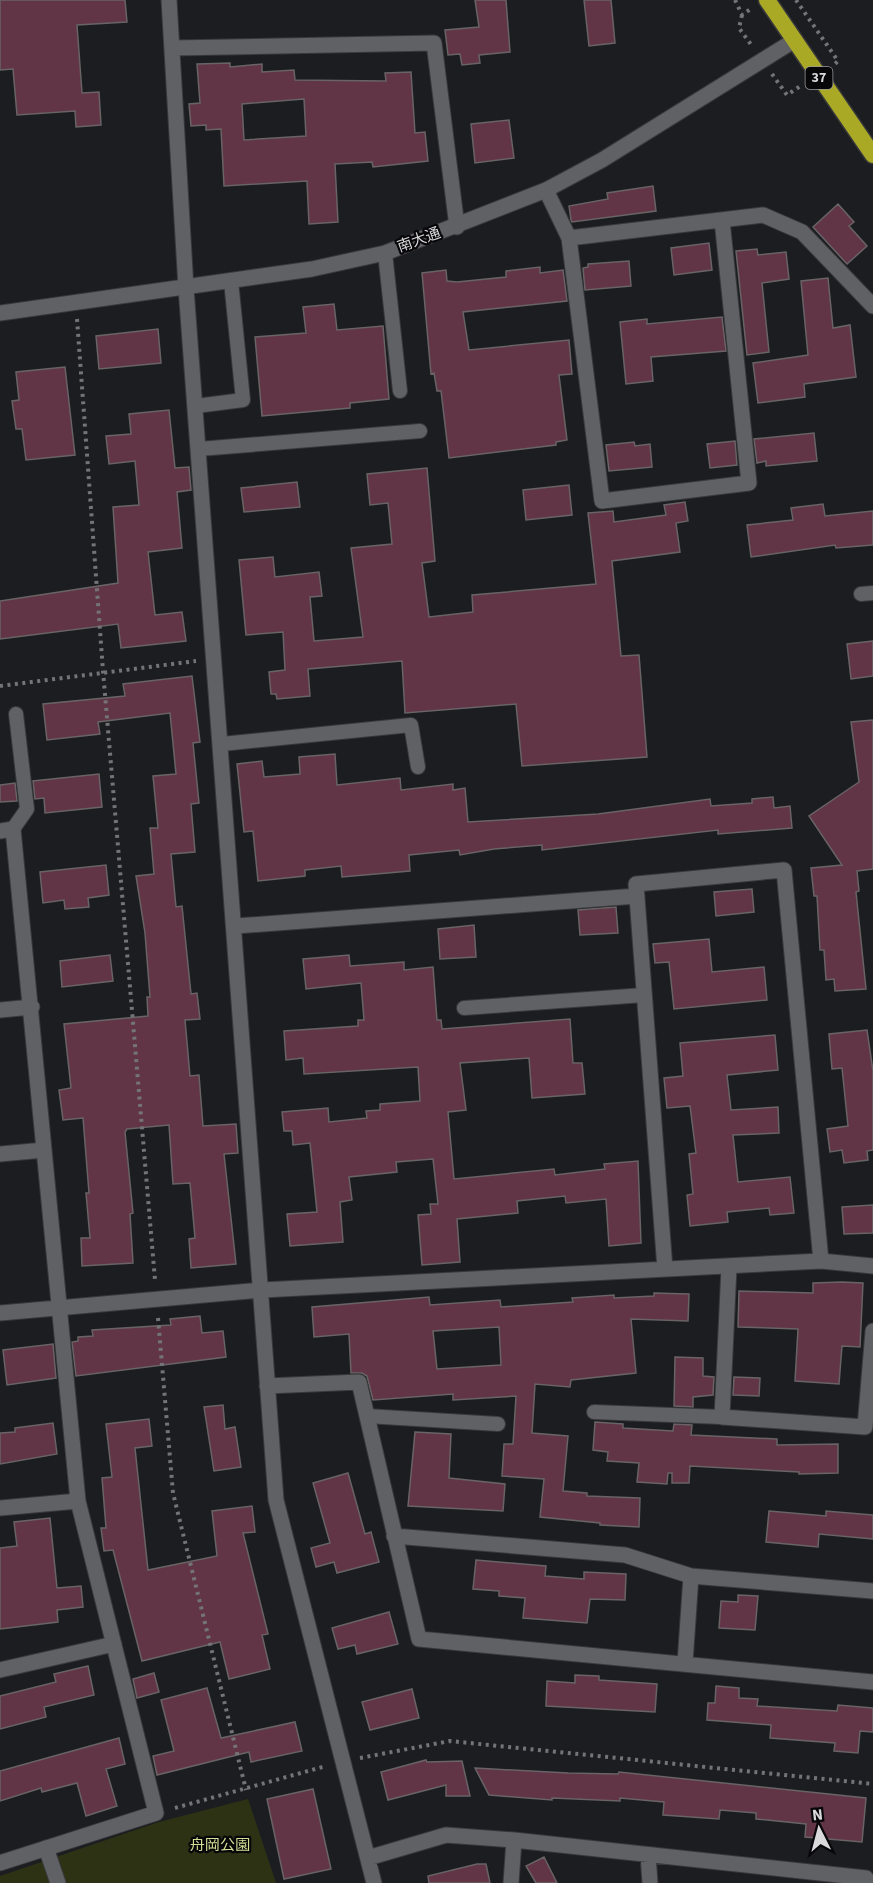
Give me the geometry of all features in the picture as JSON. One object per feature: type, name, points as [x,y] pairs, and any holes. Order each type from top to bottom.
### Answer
[{"type":"highway","name":"37","points":[[767,0],[873,155]]},
{"type":"street","points":[[170,0],[186,288],[236,926],[276,1500],[374,1883]]},
{"type":"street","name":"南大通","points":[[0,313],[312,269],[385,253],[457,227],[546,190],[602,160],[795,40]]},
{"type":"street","points":[[172,48],[434,43],[457,227]]},
{"type":"street","points":[[546,190],[569,238],[602,501],[748,483],[722,220]]},
{"type":"street","points":[[569,238],[763,215],[802,232],[873,306]]},
{"type":"street","points":[[0,1863],[156,1813],[78,1501],[32,1007],[7,830]]},
{"type":"street","points":[[665,1269],[636,884],[784,870],[821,1261]]},
{"type":"street","points":[[236,926],[637,896]]},
{"type":"street","points":[[0,1010],[32,1007]]},
{"type":"street","points":[[0,1154],[44,1150]]},
{"type":"street","points":[[0,1313],[262,1290],[821,1261],[873,1266]]},
{"type":"street","points":[[729,1267],[722,1417],[865,1427],[873,1331]]},
{"type":"street","points":[[267,1386],[359,1382],[419,1638],[873,1682]]},
{"type":"street","points":[[0,1508],[78,1501]]},
{"type":"street","points":[[394,1536],[625,1555],[691,1576],[873,1591]]},
{"type":"street","points":[[685,1663],[691,1576]]},
{"type":"street","points":[[0,1670],[114,1644]]},
{"type":"street","points":[[368,1858],[446,1835],[514,1840],[866,1878],[869,1883]]},
{"type":"street","points":[[511,1883],[514,1840]]},
{"type":"street","points":[[46,1848],[58,1883]]},
{"type":"street","points":[[648,1855],[650,1883]]},
{"type":"lane","points":[[385,253],[400,391]]},
{"type":"lane","points":[[195,406],[243,400],[231,281]]},
{"type":"lane","points":[[199,449],[420,431]]},
{"type":"lane","points":[[7,830],[27,809],[16,714]]},
{"type":"lane","points":[[222,744],[411,725],[418,766]]},
{"type":"lane","points":[[464,1008],[645,995]]},
{"type":"lane","points":[[594,1412],[722,1417]]},
{"type":"lane","points":[[367,1416],[498,1424]]},
{"type":"path","points":[[742,15],[739,28],[761,60]]},
{"type":"path","points":[[76,303],[103,671],[173,1493],[246,1790]]},
{"type":"path","points":[[0,686],[103,671],[215,659]]},
{"type":"path","points":[[156,1813],[246,1790],[344,1761],[450,1741],[873,1784]]},
{"type":"green space","name":"舟岡公園","points":[[248,1799],[276,1883],[0,1883],[0,1876],[159,1822]]},
{"type":"building","points":[[0,0],[125,0],[127,22],[77,25],[82,93],[99,92],[101,125],[76,127],[75,111],[17,115],[13,69],[0,70]]},
{"type":"building","points":[[475,0],[506,0],[510,52],[479,55],[480,63],[462,65],[460,54],[448,55],[445,30],[479,27]]},
{"type":"building","points":[[584,0],[611,0],[615,43],[589,46]]},
{"type":"building","points":[[230,63],[230,67],[262,64],[262,72],[294,70],[295,80],[386,81],[385,73],[411,72],[415,133],[425,132],[428,161],[373,167],[372,162],[335,164],[338,222],[309,224],[307,181],[224,186],[221,129],[206,130],[206,125],[191,126],[189,104],[200,103],[197,64]],"holes":[[[304,99],[306,136],[244,140],[242,104]]]},
{"type":"building","points":[[509,120],[514,158],[475,163],[471,124]]},
{"type":"building","points":[[653,186],[656,211],[572,222],[571,220],[569,206],[608,199],[607,193]]},
{"type":"building","points":[[838,204],[854,222],[849,226],[867,246],[847,264],[813,227]]},
{"type":"building","points":[[709,243],[712,270],[674,275],[671,248]]},
{"type":"building","points":[[757,249],[758,255],[786,252],[789,279],[762,283],[769,352],[747,355],[736,251]]},
{"type":"building","points":[[629,261],[631,286],[585,290],[583,268],[588,267],[588,264]]},
{"type":"building","points":[[540,267],[540,273],[563,270],[567,301],[463,312],[469,350],[569,340],[572,374],[559,375],[567,440],[556,442],[556,445],[449,458],[441,391],[437,391],[434,373],[431,374],[422,273],[446,270],[447,281],[457,282],[506,277],[506,271]]},
{"type":"building","points":[[828,278],[833,328],[850,325],[856,377],[804,384],[805,397],[758,403],[753,363],[808,355],[801,281]]},
{"type":"building","points":[[334,304],[337,330],[383,326],[389,399],[350,403],[350,408],[262,416],[255,337],[306,333],[303,307]]},
{"type":"building","points":[[722,317],[726,351],[651,357],[653,381],[626,384],[620,322],[647,319],[647,324]]},
{"type":"building","points":[[158,329],[161,363],[99,369],[96,336]]},
{"type":"building","points":[[65,367],[75,455],[26,460],[22,429],[16,429],[12,401],[19,400],[16,372]]},
{"type":"building","points":[[169,410],[175,468],[189,467],[191,490],[177,492],[182,548],[148,552],[155,615],[182,612],[186,641],[121,648],[118,624],[0,639],[0,601],[118,583],[113,507],[139,505],[135,461],[109,464],[106,436],[131,434],[129,414]]},
{"type":"building","points":[[814,433],[817,461],[766,466],[766,461],[757,463],[754,439]]},
{"type":"building","points":[[735,441],[737,465],[710,468],[707,444]]},
{"type":"building","points":[[634,442],[635,446],[650,444],[652,467],[609,471],[606,445]]},
{"type":"building","points":[[427,468],[435,561],[422,563],[429,617],[473,612],[472,595],[596,584],[588,513],[613,511],[614,522],[666,515],[664,505],[685,502],[688,521],[676,523],[680,552],[612,561],[621,656],[639,655],[647,757],[522,766],[516,704],[405,713],[402,661],[308,669],[310,696],[277,699],[276,694],[271,694],[269,672],[285,670],[283,632],[246,635],[239,560],[273,557],[275,577],[319,572],[322,596],[310,597],[314,641],[363,637],[351,548],[392,544],[388,503],[370,505],[367,474]]},
{"type":"building","points":[[297,482],[300,507],[244,512],[241,488]]},
{"type":"building","points":[[569,485],[572,515],[526,520],[523,490]]},
{"type":"building","points":[[823,504],[825,516],[873,511],[873,545],[836,548],[835,545],[751,557],[747,525],[793,520],[791,508]]},
{"type":"building","points":[[873,641],[873,676],[851,679],[847,644]]},
{"type":"building","points":[[192,676],[200,742],[193,743],[199,803],[191,804],[195,852],[171,854],[176,907],[182,906],[191,994],[197,993],[200,1019],[185,1020],[190,1076],[199,1075],[203,1126],[236,1124],[238,1153],[224,1154],[236,1264],[191,1268],[189,1239],[195,1238],[190,1183],[173,1184],[169,1125],[127,1129],[125,1132],[133,1213],[130,1214],[133,1263],[82,1266],[81,1238],[90,1238],[86,1193],[89,1193],[83,1118],[63,1120],[59,1090],[71,1088],[64,1024],[148,1016],[147,997],[150,997],[145,933],[136,876],[154,874],[150,828],[158,828],[153,776],[176,774],[170,713],[98,722],[100,734],[47,740],[43,704],[125,696],[123,684]]},
{"type":"building","points":[[873,720],[873,869],[857,871],[859,891],[856,892],[866,989],[835,991],[834,979],[826,980],[824,950],[820,950],[817,896],[814,896],[811,868],[842,865],[809,816],[859,782],[851,722]]},
{"type":"building","points":[[335,754],[337,785],[400,778],[401,790],[453,784],[453,790],[465,788],[468,822],[598,814],[710,799],[711,806],[752,803],[752,799],[773,797],[774,808],[790,806],[792,828],[718,834],[718,830],[542,850],[542,845],[494,849],[460,855],[459,850],[409,855],[410,871],[342,877],[341,866],[305,870],[305,876],[258,881],[253,831],[244,832],[237,764],[262,761],[264,777],[300,774],[299,757]]},
{"type":"building","points":[[99,774],[102,807],[45,813],[44,798],[35,799],[33,781]]},
{"type":"building","points":[[15,783],[17,801],[0,802],[0,785]]},
{"type":"building","points":[[106,865],[109,895],[88,898],[89,907],[65,909],[64,900],[43,903],[40,872]]},
{"type":"building","points":[[752,889],[754,912],[716,916],[714,892]]},
{"type":"building","points":[[616,907],[618,933],[580,935],[578,910]]},
{"type":"building","points":[[474,925],[476,957],[440,959],[438,929]]},
{"type":"building","points":[[709,939],[712,972],[764,967],[767,1000],[674,1009],[669,962],[655,963],[653,944]]},
{"type":"building","points":[[110,955],[113,981],[62,987],[60,961]]},
{"type":"building","points":[[349,955],[350,966],[404,962],[404,970],[433,967],[437,1020],[441,1020],[442,1029],[570,1019],[573,1063],[582,1063],[585,1094],[532,1098],[529,1058],[460,1063],[466,1110],[448,1112],[454,1179],[554,1169],[555,1175],[605,1169],[604,1164],[638,1161],[641,1243],[609,1246],[606,1199],[566,1203],[565,1196],[517,1201],[518,1213],[457,1219],[460,1262],[422,1265],[418,1215],[431,1214],[430,1204],[438,1204],[433,1159],[396,1162],[397,1172],[349,1177],[352,1200],[340,1202],[343,1242],[290,1246],[287,1214],[317,1212],[310,1143],[293,1145],[292,1131],[284,1131],[282,1112],[328,1108],[329,1122],[367,1118],[366,1111],[380,1110],[380,1104],[420,1101],[418,1067],[304,1074],[303,1058],[286,1060],[284,1031],[358,1026],[358,1020],[364,1020],[361,983],[306,989],[303,959]]},
{"type":"building","points":[[867,1030],[873,1071],[873,1150],[867,1151],[868,1160],[844,1163],[842,1150],[830,1152],[827,1129],[848,1126],[842,1068],[832,1069],[829,1034]]},
{"type":"building","points":[[775,1035],[778,1070],[727,1075],[731,1110],[778,1107],[779,1133],[733,1135],[738,1182],[790,1177],[794,1213],[770,1215],[769,1208],[727,1212],[728,1222],[690,1226],[687,1195],[693,1194],[689,1154],[696,1153],[690,1106],[667,1108],[664,1078],[683,1076],[680,1043]]},
{"type":"building","points":[[873,1205],[873,1233],[844,1234],[842,1207]]},
{"type":"building","points":[[813,1283],[863,1283],[860,1347],[842,1346],[839,1384],[795,1381],[798,1329],[738,1327],[739,1291],[813,1293]]},
{"type":"building","points":[[654,1293],[689,1294],[688,1321],[631,1319],[636,1373],[571,1380],[570,1387],[535,1384],[532,1433],[568,1436],[563,1491],[587,1493],[587,1496],[640,1498],[639,1527],[600,1525],[600,1523],[540,1517],[544,1479],[502,1476],[504,1444],[513,1444],[516,1396],[453,1400],[453,1394],[373,1400],[367,1376],[362,1373],[351,1373],[349,1334],[314,1337],[312,1307],[429,1297],[430,1305],[500,1300],[501,1307],[573,1302],[572,1298],[614,1295],[614,1298],[654,1296]],"holes":[[[499,1327],[501,1365],[437,1369],[433,1331]]]},
{"type":"building","points":[[200,1316],[202,1333],[223,1331],[226,1357],[76,1376],[72,1342],[78,1341],[78,1337],[93,1336],[92,1330],[171,1325],[170,1319]]},
{"type":"building","points":[[53,1344],[56,1378],[7,1385],[3,1350]]},
{"type":"building","points":[[675,1357],[703,1358],[703,1376],[714,1377],[713,1395],[693,1397],[693,1407],[674,1406]]},
{"type":"building","points":[[734,1377],[760,1378],[759,1396],[733,1395]]},
{"type":"building","points":[[223,1405],[225,1429],[235,1427],[241,1467],[214,1471],[204,1407]]},
{"type":"building","points":[[149,1419],[152,1446],[135,1448],[148,1570],[217,1556],[212,1511],[252,1506],[255,1532],[243,1533],[268,1634],[262,1635],[270,1669],[229,1679],[220,1642],[142,1661],[113,1550],[104,1551],[101,1528],[106,1528],[102,1478],[112,1477],[106,1424]]},
{"type":"building","points":[[595,1422],[623,1424],[623,1428],[673,1431],[674,1424],[692,1425],[691,1435],[777,1439],[777,1445],[838,1444],[838,1473],[799,1474],[799,1472],[690,1466],[689,1483],[672,1483],[672,1473],[668,1473],[667,1484],[637,1482],[639,1463],[607,1461],[608,1452],[593,1450]]},
{"type":"building","points":[[53,1423],[57,1454],[0,1464],[0,1433],[15,1432],[15,1428]]},
{"type":"building","points":[[415,1432],[451,1434],[449,1478],[505,1484],[503,1511],[408,1506]]},
{"type":"building","points":[[348,1473],[365,1534],[371,1532],[379,1562],[337,1573],[334,1562],[316,1567],[311,1548],[330,1543],[313,1483]]},
{"type":"building","points":[[769,1511],[826,1516],[826,1511],[873,1515],[873,1539],[819,1534],[818,1547],[766,1542]]},
{"type":"building","points":[[50,1518],[57,1588],[81,1586],[83,1607],[57,1610],[58,1622],[0,1629],[0,1548],[17,1546],[14,1522]]},
{"type":"building","points":[[476,1560],[546,1566],[545,1576],[584,1579],[584,1572],[626,1574],[625,1600],[590,1599],[587,1623],[523,1618],[525,1598],[499,1596],[499,1591],[473,1589]]},
{"type":"building","points":[[738,1595],[758,1596],[755,1630],[719,1628],[721,1601],[738,1602]]},
{"type":"building","points":[[389,1612],[398,1644],[357,1654],[355,1645],[338,1649],[332,1628]]},
{"type":"building","points":[[88,1666],[94,1695],[44,1707],[46,1717],[0,1729],[0,1696],[56,1682],[54,1674]]},
{"type":"building","points":[[154,1673],[159,1692],[137,1698],[133,1679]]},
{"type":"building","points":[[575,1675],[599,1676],[599,1680],[657,1684],[655,1712],[546,1706],[547,1681],[575,1683]]},
{"type":"building","points":[[716,1686],[739,1688],[739,1698],[758,1699],[757,1706],[837,1711],[838,1705],[873,1708],[873,1732],[860,1731],[858,1753],[834,1751],[835,1743],[770,1738],[771,1725],[707,1720],[708,1703],[715,1703]]},
{"type":"building","points":[[207,1688],[221,1738],[295,1722],[302,1751],[251,1762],[249,1752],[157,1775],[153,1756],[174,1751],[161,1700]]},
{"type":"building","points":[[412,1689],[419,1718],[370,1730],[362,1702]]},
{"type":"building","points":[[119,1738],[125,1764],[106,1769],[117,1806],[86,1816],[77,1783],[42,1792],[41,1788],[0,1801],[0,1771]]},
{"type":"building","points":[[426,1760],[427,1762],[462,1761],[470,1796],[446,1796],[446,1785],[388,1800],[381,1772]]},
{"type":"building","points":[[475,1768],[568,1773],[618,1774],[619,1772],[866,1798],[862,1842],[805,1837],[806,1824],[756,1819],[756,1813],[720,1810],[719,1819],[663,1815],[664,1802],[620,1798],[620,1801],[552,1798],[552,1800],[489,1795]]},
{"type":"building","points":[[313,1789],[331,1869],[284,1879],[267,1799]]},
{"type":"building","points":[[544,1857],[557,1883],[536,1883],[526,1866]]},
{"type":"building","points":[[477,1864],[486,1864],[490,1883],[429,1883],[428,1876]]}]
